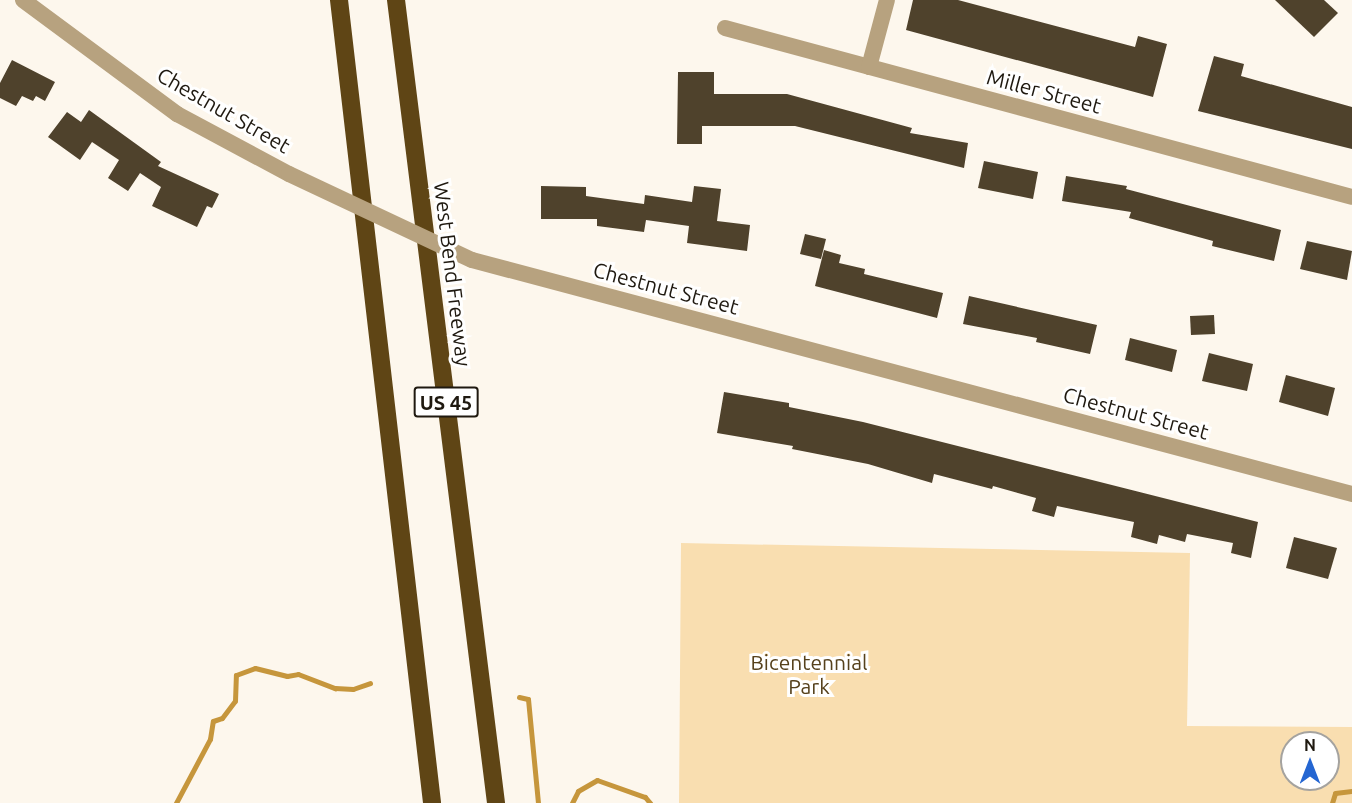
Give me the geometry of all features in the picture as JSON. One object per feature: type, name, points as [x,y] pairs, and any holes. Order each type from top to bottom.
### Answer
[{"type":"highway","name":"US 45","points":[[339,0],[432,803]]},
{"type":"highway","name":"West Bend Freeway","points":[[396,0],[496,803]]},
{"type":"street","name":"Chestnut Street","points":[[24,0],[177,114],[289,174],[472,260],[1352,494]]},
{"type":"street","points":[[869,67],[887,0]]},
{"type":"street","name":"Miller Street","points":[[725,28],[1352,197]]},
{"type":"green space","name":"Bicentennial Park","points":[[681,543],[1190,553],[1187,726],[1352,727],[1352,803],[679,803]]},
{"type":"building","points":[[913,0],[958,0],[1135,47],[1138,36],[1167,44],[1153,97],[906,30]]},
{"type":"building","points":[[1275,0],[1324,0],[1338,13],[1314,37]]},
{"type":"building","points":[[1214,56],[1244,64],[1241,76],[1352,107],[1352,149],[1198,111]]},
{"type":"building","points":[[12,60],[55,82],[45,101],[36,96],[33,101],[22,96],[16,106],[0,98],[0,83]]},
{"type":"building","points":[[678,72],[714,72],[714,94],[787,94],[912,128],[910,133],[968,143],[964,168],[795,126],[702,126],[702,144],[677,144]]},
{"type":"building","points":[[89,110],[161,162],[158,166],[219,194],[212,208],[207,206],[197,227],[152,206],[161,187],[140,173],[128,191],[108,178],[119,160],[92,142],[80,160],[48,137],[67,112],[81,122]]},
{"type":"building","points":[[984,161],[1038,172],[1033,199],[978,188]]},
{"type":"building","points":[[1066,176],[1127,186],[1126,189],[1281,230],[1274,261],[1212,246],[1213,241],[1129,218],[1131,212],[1062,201]]},
{"type":"building","points":[[541,186],[586,187],[586,196],[644,204],[645,195],[692,202],[694,186],[721,189],[717,221],[750,225],[747,251],[687,243],[689,226],[646,220],[644,232],[597,226],[597,219],[541,219]]},
{"type":"building","points":[[805,234],[826,239],[821,259],[800,254]]},
{"type":"building","points":[[1307,241],[1352,251],[1347,280],[1300,269]]},
{"type":"building","points":[[824,250],[841,255],[839,263],[865,269],[864,274],[943,293],[937,318],[815,286]]},
{"type":"building","points":[[969,296],[1097,325],[1090,354],[1036,342],[1037,338],[963,324]]},
{"type":"building","points":[[1214,315],[1215,334],[1191,335],[1190,316]]},
{"type":"building","points":[[1130,338],[1177,350],[1172,372],[1125,360]]},
{"type":"building","points":[[1209,353],[1253,364],[1247,391],[1202,381]]},
{"type":"building","points":[[1286,375],[1335,388],[1328,416],[1279,402]]},
{"type":"building","points":[[724,392],[789,403],[789,407],[863,422],[1258,522],[1251,558],[1231,553],[1233,543],[1187,534],[1185,542],[1159,535],[1157,544],[1131,537],[1134,522],[1057,506],[1054,517],[1032,511],[1036,498],[993,486],[992,489],[934,474],[932,483],[868,464],[792,449],[793,446],[717,433]]},
{"type":"building","points":[[1294,537],[1337,548],[1328,579],[1286,568]]},
{"type":"waterway","points":[[176,803],[210,739],[213,721],[222,718],[235,701],[236,675],[255,668],[287,676],[298,674],[335,688],[353,689],[370,683]]},
{"type":"waterway","points":[[519,697],[528,699],[538,803]]},
{"type":"waterway","points":[[572,803],[578,791],[597,780],[645,797],[650,803]]},
{"type":"waterway","points":[[1332,803],[1335,793],[1352,791]]}]
